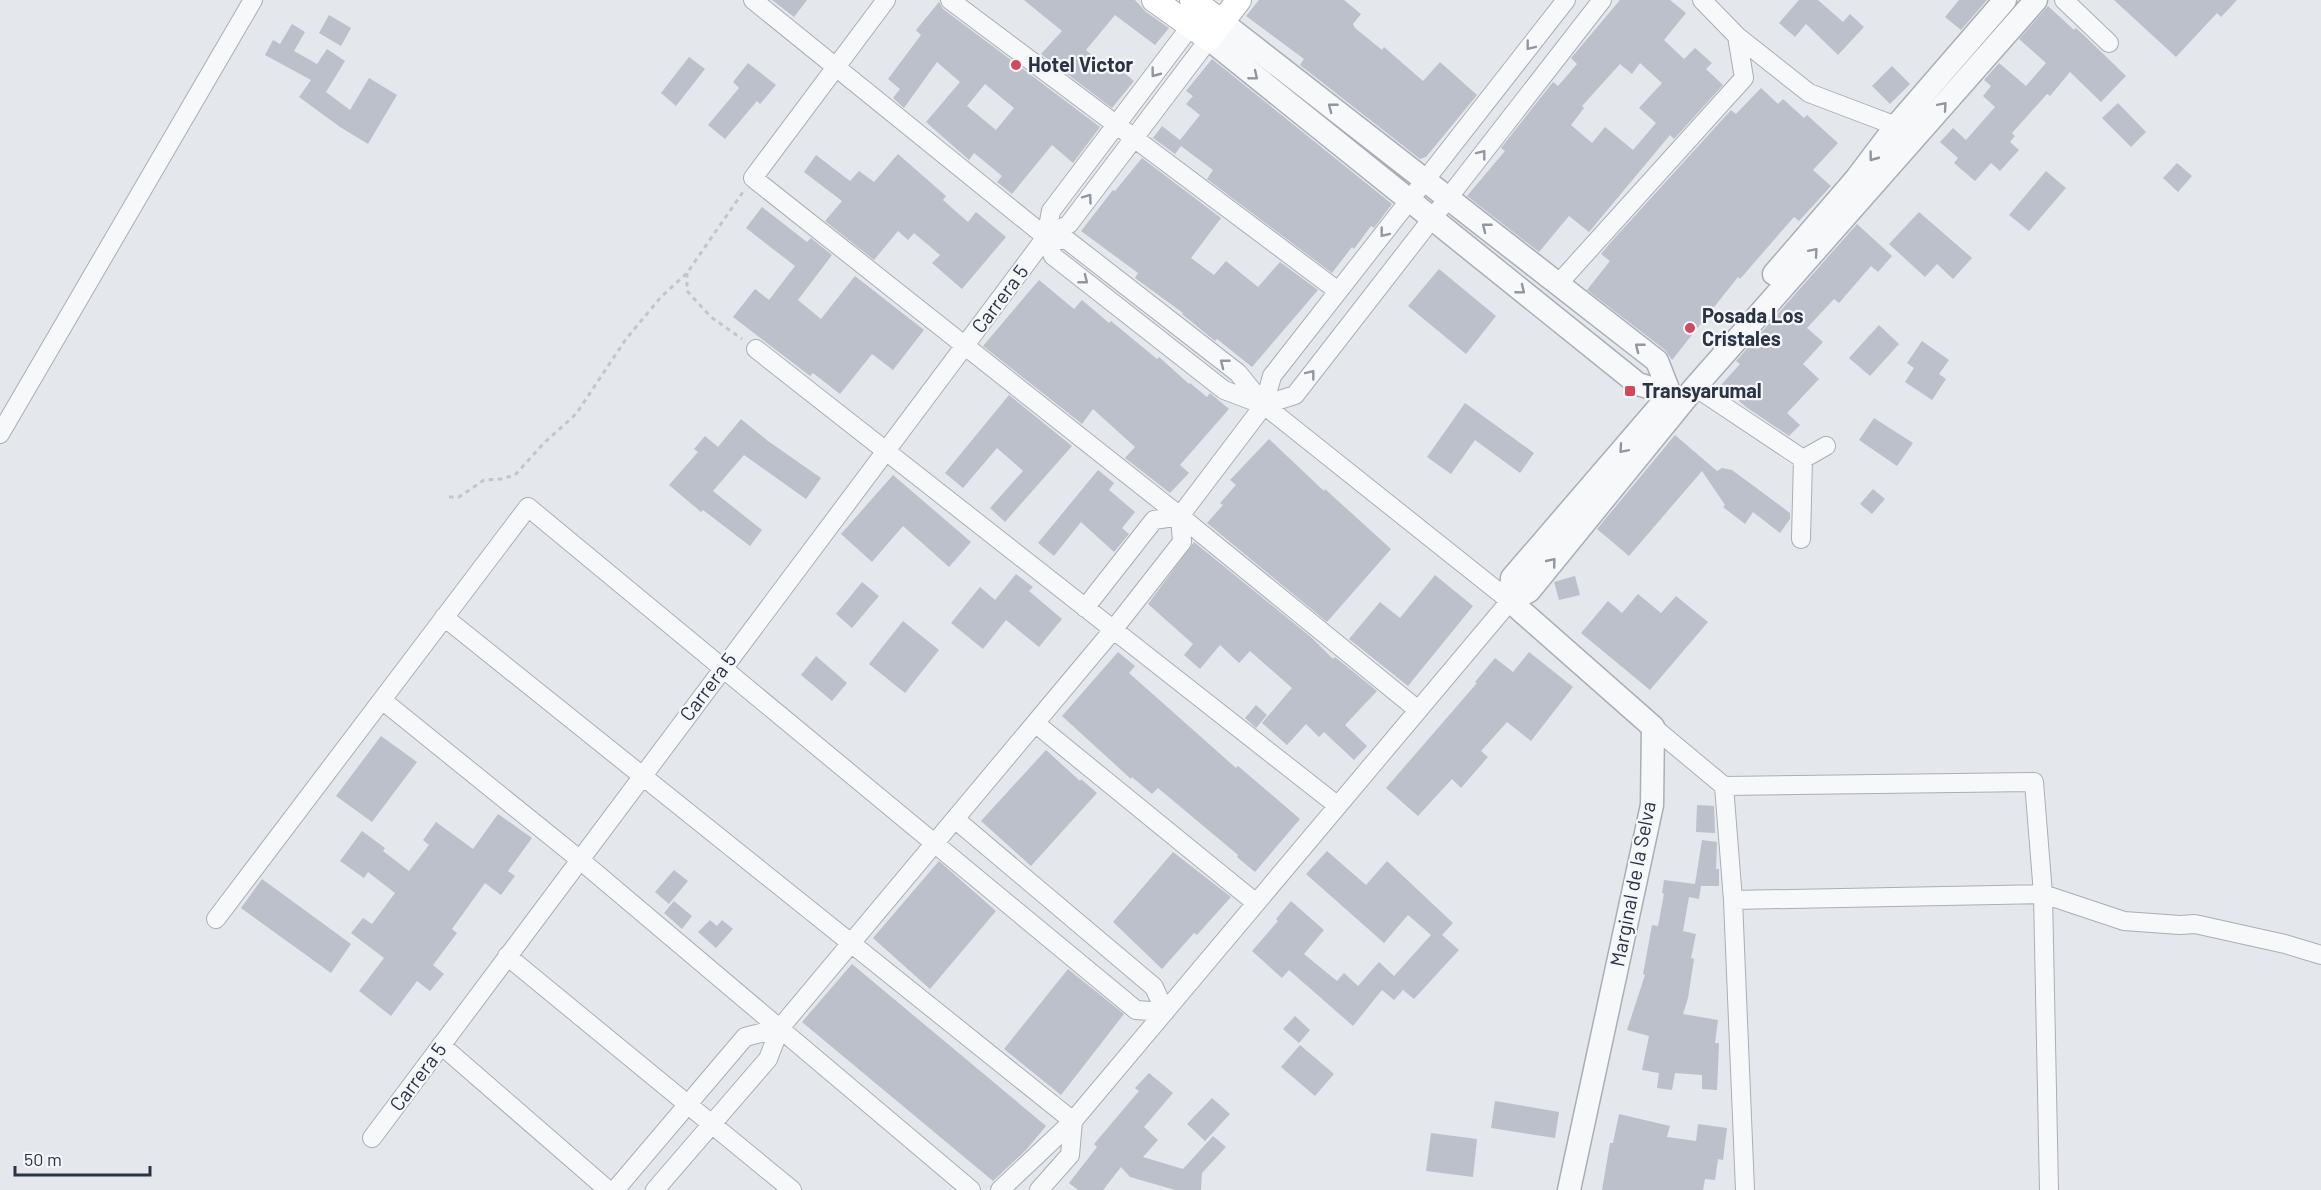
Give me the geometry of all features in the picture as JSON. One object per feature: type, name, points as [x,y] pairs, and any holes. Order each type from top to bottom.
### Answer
[{"type":"main road","points":[[1154,0],[1205,16]]},
{"type":"main road","name":"Carrera 5","points":[[1205,16],[1239,0]]},
{"type":"street","points":[[0,434],[253,0]]},
{"type":"street","points":[[753,0],[1046,237],[1067,240],[1238,373],[1264,405],[1510,601],[1724,786],[2034,782],[2043,894],[2049,1190]]},
{"type":"street","points":[[886,0],[753,178],[1180,516],[1418,710]]},
{"type":"street","points":[[950,0],[1338,291]]},
{"type":"street","points":[[655,1190],[768,1059],[780,1028],[1113,630],[1182,542],[1180,516],[1264,405],[1272,376],[1566,0]]},
{"type":"street","points":[[1264,405],[1295,395],[1602,0]]},
{"type":"street","points":[[1702,0],[1737,36],[1809,93],[1896,126]]},
{"type":"street","points":[[1682,395],[1896,126],[2005,0]]},
{"type":"street","points":[[1000,1190],[1073,1121],[1510,601],[1512,578],[1682,395],[2036,0]]},
{"type":"street","points":[[2064,0],[2109,43]]},
{"type":"street","points":[[1205,16],[1448,197],[1657,361],[1682,395]]},
{"type":"street","points":[[1205,16],[1431,219],[1638,384],[1682,395],[1803,459]]},
{"type":"street","name":"Carrera 5","points":[[1046,237],[1051,211],[1116,124],[1205,16]]},
{"type":"street","name":"Carrera 5","points":[[372,1138],[1046,237],[1069,224],[1133,137],[1205,16]]},
{"type":"street","points":[[1558,284],[1744,78],[1737,36]]},
{"type":"street","points":[[756,349],[1338,806]]},
{"type":"street","points":[[1803,459],[1826,446]]},
{"type":"street","points":[[1801,539],[1803,459]]},
{"type":"street","points":[[216,919],[528,507],[1136,1010],[1164,1012]]},
{"type":"street","points":[[1085,608],[1154,520],[1180,516]]},
{"type":"street","points":[[444,617],[1073,1121]]},
{"type":"street","points":[[382,700],[579,859],[971,1190]]},
{"type":"street","points":[[1035,723],[1256,903]]},
{"type":"street","name":"Marginal de la Selva","points":[[1569,1190],[1652,805],[1653,727]]},
{"type":"street","points":[[1724,786],[1733,900],[1745,1190]]},
{"type":"street","points":[[955,819],[1154,987],[1164,1012]]},
{"type":"street","points":[[1733,900],[2043,894],[2124,921],[2194,924],[2286,944],[2321,955]]},
{"type":"street","points":[[507,956],[792,1190]]},
{"type":"street","points":[[615,1190],[745,1037],[780,1028]]},
{"type":"street","points":[[441,1045],[608,1190]]},
{"type":"street","points":[[1039,1190],[1070,1155],[1073,1121]]},
{"type":"path","points":[[449,497],[459,496],[484,480],[515,475],[544,443],[576,414],[626,339],[661,297],[687,273],[753,178]]},
{"type":"path","points":[[687,273],[687,291],[711,317],[756,349]]},
{"type":"building","points":[[772,0],[807,0],[794,17]]},
{"type":"building","points":[[1024,0],[1135,0],[1146,12],[1169,28],[1155,45],[1115,15],[1086,50],[1111,72],[1116,66],[1134,81],[1112,108],[1041,54],[1062,31]]},
{"type":"building","points":[[1259,0],[1344,0],[1361,14],[1353,24],[1355,28],[1382,50],[1384,47],[1423,81],[1440,62],[1477,95],[1426,157],[1420,159],[1300,65],[1304,59],[1246,16]]},
{"type":"building","points":[[1620,0],[1670,0],[1686,13],[1664,40],[1684,59],[1695,48],[1712,63],[1706,69],[1723,85],[1674,139],[1670,135],[1589,232],[1569,216],[1539,252],[1467,196],[1505,151],[1501,148],[1553,82],[1558,86],[1577,64],[1571,58]],"holes":[[[1640,63],[1662,83],[1639,108],[1656,123],[1633,150],[1605,127],[1592,143],[1571,125],[1584,108],[1582,106],[1620,64],[1632,74]]]},
{"type":"building","points":[[1799,0],[1818,0],[1843,22],[1850,14],[1864,27],[1838,55],[1806,24],[1795,37],[1779,23]]},
{"type":"building","points":[[1959,0],[1987,0],[1961,30],[1945,17]]},
{"type":"building","points":[[2114,0],[2237,0],[2221,17],[2217,13],[2176,57]]},
{"type":"building","points":[[939,2],[943,9],[1100,127],[1073,163],[1052,145],[1012,194],[997,182],[1002,176],[974,153],[969,160],[926,122],[960,82],[937,62],[904,108],[893,98],[900,89],[888,79],[921,35],[916,30]],"holes":[[[985,84],[1014,108],[996,130],[967,106]]]},
{"type":"building","points":[[2048,6],[2074,30],[2076,28],[2126,76],[2101,102],[2070,72],[2050,96],[2047,94],[2012,133],[2015,136],[2010,142],[2019,150],[2000,171],[1991,163],[1975,181],[1954,163],[1958,158],[1940,142],[1953,128],[1966,140],[1995,107],[1983,96],[1991,86],[1984,80],[1999,63],[2026,86],[2046,63],[2019,39]]},
{"type":"building","points":[[329,15],[351,28],[341,46],[319,33]]},
{"type":"building","points":[[292,24],[305,32],[294,51],[317,64],[327,49],[345,61],[326,92],[350,110],[369,78],[397,95],[368,144],[299,97],[311,80],[265,55],[273,40],[280,44]]},
{"type":"building","points":[[689,57],[705,69],[676,106],[661,93]]},
{"type":"building","points":[[1212,59],[1392,204],[1374,228],[1371,226],[1332,273],[1207,179],[1213,170],[1181,146],[1175,154],[1153,138],[1162,126],[1180,140],[1200,115],[1186,104],[1193,96],[1186,91]]},
{"type":"building","points":[[748,63],[776,85],[760,104],[757,101],[725,139],[708,125],[739,88],[733,82]]},
{"type":"building","points":[[1892,66],[1910,84],[1890,104],[1872,86]]},
{"type":"building","points":[[1761,88],[1778,104],[1783,99],[1804,118],[1807,115],[1838,143],[1813,170],[1831,186],[1799,221],[1794,217],[1740,279],[1738,277],[1672,360],[1665,350],[1587,290],[1610,261],[1601,254],[1611,242],[1731,110],[1736,114]]},
{"type":"building","points":[[2118,103],[2146,132],[2131,147],[2102,118]]},
{"type":"building","points":[[898,154],[946,196],[943,200],[968,222],[976,212],[1006,237],[962,289],[932,263],[940,255],[914,233],[908,240],[898,231],[874,260],[825,221],[842,201],[804,172],[816,155],[850,181],[859,171],[874,182]]},
{"type":"building","points":[[1142,158],[1221,218],[1191,258],[1214,275],[1226,261],[1258,287],[1280,262],[1318,290],[1252,367],[1135,278],[1138,273],[1081,231]]},
{"type":"building","points":[[2177,163],[2192,176],[2178,192],[2163,178]]},
{"type":"building","points":[[2046,171],[2066,188],[2029,231],[2009,215]]},
{"type":"building","points":[[762,207],[807,242],[811,238],[832,255],[798,300],[821,319],[855,276],[924,330],[893,370],[872,354],[840,394],[813,373],[810,376],[733,317],[755,289],[769,300],[795,266],[746,228]]},
{"type":"building","points":[[1919,212],[1972,258],[1953,279],[1937,264],[1925,277],[1889,244]]},
{"type":"building","points":[[1857,224],[1892,256],[1878,272],[1871,266],[1839,303],[1834,299],[1807,328],[1823,342],[1803,364],[1819,379],[1787,413],[1800,425],[1789,436],[1746,407],[1721,385],[1740,364],[1736,361]]},
{"type":"building","points":[[1439,269],[1496,316],[1466,354],[1408,306]]},
{"type":"building","points":[[1039,280],[1074,309],[1082,300],[1157,359],[1159,357],[1189,384],[1207,397],[1210,393],[1229,409],[1180,465],[1189,473],[1170,493],[1125,458],[1135,447],[1093,409],[1082,424],[983,346]]},
{"type":"building","points":[[1879,325],[1899,344],[1870,376],[1849,358]]},
{"type":"building","points":[[1922,341],[1949,360],[1939,374],[1946,379],[1932,400],[1905,382],[1914,368],[1907,363]]},
{"type":"building","points":[[1009,395],[1072,446],[1005,522],[990,508],[1023,471],[997,448],[963,488],[945,473]]},
{"type":"building","points":[[1465,403],[1534,453],[1520,473],[1475,440],[1451,474],[1427,457]]},
{"type":"building","points":[[1874,418],[1913,443],[1897,466],[1859,440]]},
{"type":"building","points":[[741,419],[821,478],[806,499],[744,455],[713,491],[762,530],[750,546],[703,510],[701,512],[669,485],[698,452],[694,449],[705,436],[718,447]]},
{"type":"building","points":[[1675,435],[1717,471],[1722,468],[1732,470],[1790,513],[1790,519],[1780,533],[1753,512],[1745,524],[1723,507],[1725,505],[1702,471],[1629,556],[1597,529]]},
{"type":"building","points":[[1269,439],[1391,549],[1327,622],[1207,523],[1236,485],[1230,480]]},
{"type":"building","points":[[1098,470],[1114,483],[1109,490],[1135,512],[1122,528],[1129,534],[1114,552],[1081,522],[1054,556],[1038,543]]},
{"type":"building","points":[[893,475],[971,542],[949,567],[903,526],[872,562],[841,534]]},
{"type":"building","points":[[1873,489],[1885,499],[1872,514],[1860,504]]},
{"type":"building","points":[[1194,542],[1312,638],[1333,659],[1335,657],[1377,691],[1345,725],[1367,746],[1354,760],[1324,732],[1319,737],[1306,724],[1287,745],[1262,723],[1292,688],[1250,651],[1239,663],[1220,645],[1200,669],[1184,655],[1193,644],[1148,604]]},
{"type":"building","points":[[1016,574],[1033,587],[1029,591],[1062,619],[1039,647],[1006,620],[983,649],[951,623],[980,587],[995,600]]},
{"type":"building","points":[[1435,575],[1473,606],[1408,686],[1349,639],[1380,602],[1400,618]]},
{"type":"building","points":[[1575,576],[1580,595],[1559,600],[1554,582]]},
{"type":"building","points":[[862,582],[879,596],[852,628],[836,614]]},
{"type":"building","points":[[1638,594],[1661,613],[1676,596],[1708,622],[1650,690],[1581,633],[1608,601],[1622,613]]},
{"type":"building","points":[[903,621],[939,650],[905,693],[869,664]]},
{"type":"building","points":[[1118,652],[1135,666],[1129,673],[1236,768],[1238,766],[1300,819],[1255,872],[1158,788],[1152,794],[1132,777],[1131,779],[1062,716]]},
{"type":"building","points":[[1529,652],[1573,687],[1531,741],[1507,722],[1481,751],[1488,757],[1461,788],[1452,779],[1418,816],[1386,788],[1477,683],[1475,682],[1495,658],[1513,672]]},
{"type":"building","points":[[816,656],[847,683],[832,701],[801,675]]},
{"type":"building","points":[[1256,705],[1267,715],[1256,728],[1245,718]]},
{"type":"building","points":[[381,736],[417,762],[372,822],[336,796]]},
{"type":"building","points":[[1046,750],[1097,793],[1031,866],[981,821]]},
{"type":"building","points":[[1697,805],[1714,806],[1715,833],[1696,832]]},
{"type":"building","points":[[498,814],[532,838],[508,871],[515,876],[501,895],[485,883],[452,929],[457,933],[433,965],[444,974],[430,991],[417,981],[391,1016],[359,991],[384,958],[351,933],[363,918],[372,924],[395,893],[368,872],[364,878],[340,861],[362,831],[385,848],[383,851],[409,871],[429,845],[423,840],[436,822],[473,849]]},
{"type":"building","points":[[1702,840],[1717,842],[1716,869],[1719,869],[1719,886],[1701,886],[1699,899],[1689,897],[1683,931],[1696,934],[1691,958],[1694,959],[1688,998],[1683,1014],[1718,1020],[1715,1043],[1719,1043],[1717,1090],[1702,1089],[1702,1075],[1675,1073],[1672,1090],[1657,1088],[1659,1073],[1642,1070],[1649,1036],[1627,1030],[1645,975],[1643,974],[1652,925],[1658,926],[1664,894],[1662,893],[1664,880],[1695,884]]},
{"type":"building","points":[[1327,851],[1366,885],[1387,861],[1453,923],[1442,935],[1459,950],[1414,999],[1403,990],[1394,1000],[1382,990],[1353,1026],[1289,970],[1282,978],[1252,951],[1278,921],[1276,919],[1291,901],[1324,930],[1304,954],[1337,981],[1344,973],[1358,986],[1379,962],[1394,976],[1431,935],[1408,915],[1384,943],[1306,874]]},
{"type":"building","points":[[1173,852],[1231,897],[1197,935],[1194,933],[1162,969],[1113,922]]},
{"type":"building","points":[[939,861],[996,911],[930,989],[873,938]]},
{"type":"building","points":[[674,870],[688,881],[669,904],[655,892]]},
{"type":"building","points":[[262,879],[351,944],[331,973],[241,908]]},
{"type":"building","points":[[674,901],[692,916],[682,929],[664,913]]},
{"type":"building","points":[[710,920],[717,926],[722,920],[733,929],[716,948],[698,932]]},
{"type":"building","points":[[852,964],[1046,1126],[1026,1150],[993,1181],[802,1022]]},
{"type":"building","points":[[1068,969],[1124,1014],[1061,1095],[1004,1049]]},
{"type":"building","points":[[1295,1016],[1310,1030],[1299,1043],[1283,1029]]},
{"type":"building","points":[[1300,1045],[1334,1074],[1315,1096],[1281,1067]]},
{"type":"building","points":[[1149,1073],[1173,1093],[1144,1127],[1158,1140],[1143,1157],[1183,1169],[1213,1136],[1226,1147],[1202,1173],[1201,1190],[1175,1190],[1130,1177],[1121,1167],[1103,1190],[1078,1190],[1069,1183],[1097,1147],[1094,1144],[1139,1091],[1135,1088]]},
{"type":"building","points":[[1212,1098],[1230,1114],[1205,1141],[1187,1124]]},
{"type":"building","points":[[1495,1101],[1559,1112],[1555,1138],[1491,1128]]},
{"type":"building","points":[[1619,1114],[1670,1126],[1667,1137],[1696,1141],[1698,1124],[1727,1128],[1723,1160],[1718,1159],[1715,1180],[1705,1179],[1703,1190],[1602,1190],[1610,1143],[1613,1143]]},
{"type":"building","points":[[1431,1133],[1477,1139],[1473,1177],[1426,1171]]},
{"type":"place","name":"Hotel Victor","points":[[1016,65]]},
{"type":"place","name":"Posada Los Cristales","points":[[1690,328]]},
{"type":"place","name":"Transyarumal","points":[[1630,391]]}]
